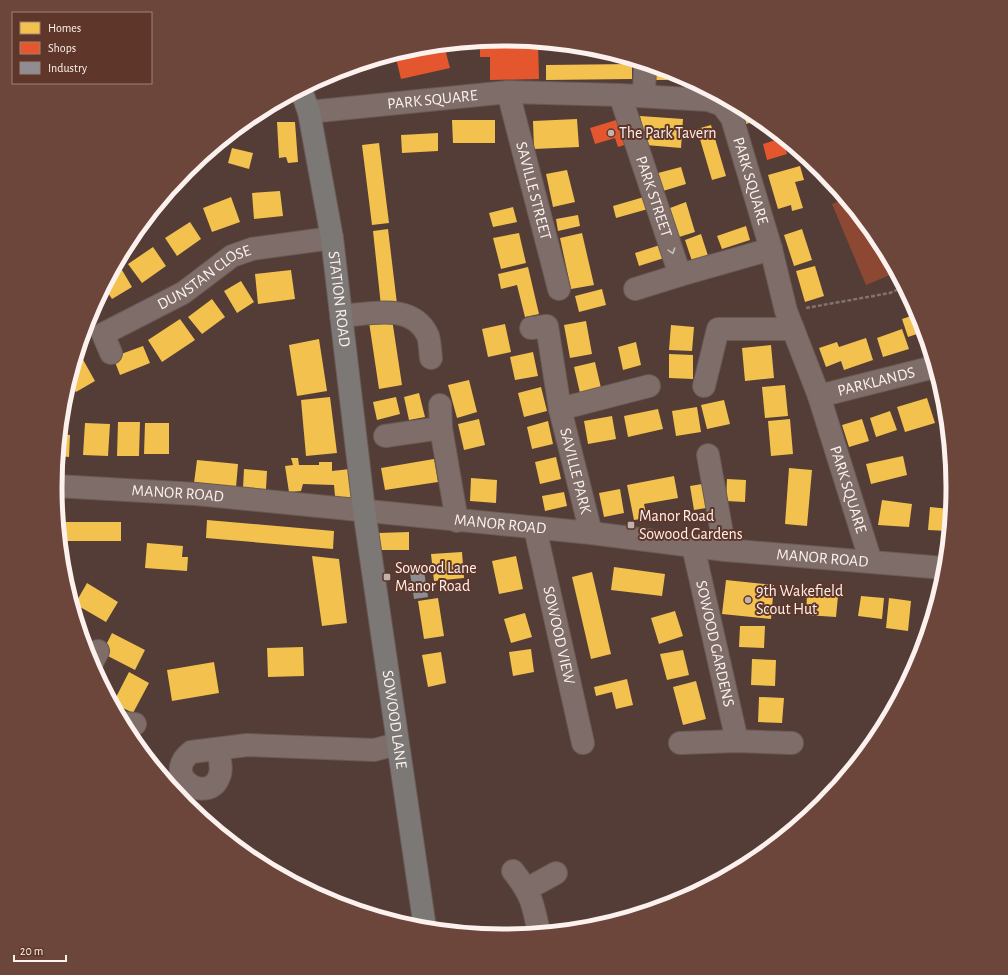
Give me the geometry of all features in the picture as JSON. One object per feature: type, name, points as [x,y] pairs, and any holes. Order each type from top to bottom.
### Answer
[{"type":"main road","name":"STATION ROAD","points":[[303,95],[309,112],[332,238],[364,510]]},
{"type":"main road","name":"SOWOOD LANE","points":[[364,510],[424,922]]},
{"type":"street","points":[[644,96],[645,69]]},
{"type":"street","name":"PARK SQUARE","points":[[309,112],[508,92],[620,95],[716,101]]},
{"type":"street","name":"SAVILLE STREET","points":[[508,92],[558,289]]},
{"type":"street","name":"PARK STREET","points":[[620,95],[680,275]]},
{"type":"street","name":"PARK SQUARE","points":[[724,105],[732,118],[771,249],[790,320],[819,396],[871,562]]},
{"type":"street","name":"DUNSTAN CLOSE","points":[[111,353],[103,334],[183,293],[232,256],[252,249],[332,238]]},
{"type":"street","points":[[635,289],[771,249]]},
{"type":"street","points":[[341,316],[379,312],[402,314],[412,318],[419,322],[428,337],[432,358]]},
{"type":"street","points":[[704,386],[718,329],[790,320]]},
{"type":"street","name":"SAVILLE PARK","points":[[531,328],[547,326],[560,409],[591,533]]},
{"type":"street","name":"PARKLANDS","points":[[819,396],[929,368]]},
{"type":"street","name":"SAVILLE PARK","points":[[560,409],[649,386]]},
{"type":"street","points":[[440,405],[441,428],[457,520]]},
{"type":"street","points":[[385,436],[441,428]]},
{"type":"street","points":[[708,455],[725,550]]},
{"type":"street","name":"MANOR ROAD","points":[[62,486],[196,494],[591,533],[725,550],[938,568]]},
{"type":"street","name":"SOWOOD VIEW","points":[[535,528],[583,743]]},
{"type":"street","name":"SOWOOD GARDENS","points":[[693,546],[737,741]]},
{"type":"street","points":[[680,743],[737,741],[792,743]]},
{"type":"street","points":[[218,749],[247,745],[374,750],[397,744]]},
{"type":"street","points":[[513,871],[527,889],[533,902],[538,927]]},
{"type":"street","points":[[527,889],[556,872]]},
{"type":"path","points":[[790,320],[890,293],[898,289]]},
{"type":"shaded area","points":[[840,201],[871,242],[890,275],[866,285],[832,204]]},
{"type":"building: Homes","points":[[629,64],[632,65],[632,79],[546,80],[546,65]]},
{"type":"building: Homes","points":[[650,71],[667,78],[667,80],[650,80]]},
{"type":"building: Homes","points":[[640,116],[683,119],[681,148],[646,145]]},
{"type":"building: Homes","points":[[744,117],[752,122],[746,124]]},
{"type":"building: Homes","points":[[577,119],[579,147],[534,149],[533,121]]},
{"type":"building: Homes","points":[[452,120],[495,120],[495,143],[453,143]]},
{"type":"building: Homes","points":[[277,122],[295,122],[298,162],[288,163],[286,157],[279,158]]},
{"type":"building: Homes","points":[[711,125],[726,176],[712,180],[697,129]]},
{"type":"building: Homes","points":[[438,133],[438,151],[402,153],[401,135]]},
{"type":"building: Homes","points":[[379,143],[389,223],[372,225],[362,145]]},
{"type":"building: Homes","points":[[232,148],[253,153],[249,169],[228,163]]},
{"type":"building: Homes","points":[[800,166],[804,180],[795,182],[803,208],[792,211],[791,205],[778,209],[768,175]]},
{"type":"building: Homes","points":[[681,167],[686,184],[663,191],[658,173]]},
{"type":"building: Homes","points":[[567,170],[575,202],[553,207],[546,174]]},
{"type":"building: Homes","points":[[280,191],[283,216],[254,219],[252,193]]},
{"type":"building: Homes","points":[[231,197],[240,222],[212,232],[203,208]]},
{"type":"building: Homes","points":[[644,197],[648,209],[616,218],[613,206]]},
{"type":"building: Homes","points":[[686,202],[695,232],[679,237],[670,208]]},
{"type":"building: Homes","points":[[513,207],[517,222],[493,227],[489,213]]},
{"type":"building: Homes","points":[[578,215],[580,226],[558,231],[556,219]]},
{"type":"building: Homes","points":[[190,222],[201,239],[177,256],[165,238]]},
{"type":"building: Homes","points":[[746,226],[750,240],[722,249],[717,236]]},
{"type":"building: Homes","points":[[388,229],[397,304],[381,306],[373,231]]},
{"type":"building: Homes","points":[[802,229],[812,260],[794,266],[784,235]]},
{"type":"building: Homes","points":[[519,233],[526,263],[501,269],[493,238]]},
{"type":"building: Homes","points":[[582,233],[594,285],[571,289],[560,238]]},
{"type":"building: Homes","points":[[701,234],[710,262],[694,267],[685,240]]},
{"type":"building: Homes","points":[[660,245],[664,258],[639,266],[635,253]]},
{"type":"building: Homes","points":[[153,247],[166,266],[142,283],[128,264]]},
{"type":"building: Homes","points":[[815,266],[824,296],[805,302],[796,271]]},
{"type":"building: Homes","points":[[528,267],[539,314],[525,317],[517,285],[501,289],[498,274]]},
{"type":"building: Homes","points":[[122,270],[132,287],[112,299],[108,292],[120,271]]},
{"type":"building: Homes","points":[[291,270],[295,299],[258,304],[255,274]]},
{"type":"building: Homes","points":[[241,281],[254,302],[237,313],[224,291]]},
{"type":"building: Homes","points":[[602,289],[606,305],[579,312],[575,296]]},
{"type":"building: Homes","points":[[212,299],[225,317],[202,334],[188,317]]},
{"type":"building: Homes","points":[[911,316],[917,334],[908,337],[902,319]]},
{"type":"building: Homes","points":[[180,319],[195,340],[162,362],[148,340]]},
{"type":"building: Homes","points":[[392,319],[402,385],[379,389],[369,322]]},
{"type":"building: Homes","points":[[586,321],[592,354],[570,358],[564,325]]},
{"type":"building: Homes","points":[[505,324],[511,352],[488,357],[482,329]]},
{"type":"building: Homes","points":[[671,325],[694,327],[692,351],[669,350]]},
{"type":"building: Homes","points":[[902,329],[909,349],[883,357],[877,338]]},
{"type":"building: Homes","points":[[866,338],[873,360],[844,370],[841,361],[826,367],[819,348],[837,342],[839,347]]},
{"type":"building: Homes","points":[[319,339],[327,391],[297,396],[289,345]]},
{"type":"building: Homes","points":[[636,342],[641,365],[623,370],[618,347]]},
{"type":"building: Homes","points":[[771,345],[774,378],[745,381],[742,348]]},
{"type":"building: Homes","points":[[143,346],[150,363],[120,375],[113,357]]},
{"type":"building: Homes","points":[[533,352],[538,376],[515,380],[510,357]]},
{"type":"building: Homes","points":[[669,354],[693,355],[693,379],[669,378]]},
{"type":"building: Homes","points":[[82,358],[95,381],[76,392],[74,389]]},
{"type":"building: Homes","points":[[595,362],[601,388],[580,393],[574,367]]},
{"type":"building: Homes","points":[[469,380],[477,412],[457,418],[448,385]]},
{"type":"building: Homes","points":[[785,385],[788,416],[765,418],[762,387]]},
{"type":"building: Homes","points":[[541,387],[547,411],[524,417],[518,393]]},
{"type":"building: Homes","points":[[419,393],[425,417],[409,420],[404,397]]},
{"type":"building: Homes","points":[[330,397],[337,453],[306,456],[301,400]]},
{"type":"building: Homes","points":[[396,397],[400,414],[377,420],[373,402]]},
{"type":"building: Homes","points":[[927,398],[935,423],[905,432],[897,407]]},
{"type":"building: Homes","points":[[724,400],[730,424],[707,429],[701,405]]},
{"type":"building: Homes","points":[[697,407],[701,432],[676,436],[672,411]]},
{"type":"building: Homes","points":[[658,409],[663,429],[628,437],[624,416]]},
{"type":"building: Homes","points":[[890,411],[897,430],[876,437],[870,418]]},
{"type":"building: Homes","points":[[612,416],[616,439],[588,444],[584,421]]},
{"type":"building: Homes","points":[[479,419],[485,445],[464,450],[458,424]]},
{"type":"building: Homes","points":[[790,419],[793,454],[771,456],[768,421]]},
{"type":"building: Homes","points":[[862,419],[869,441],[849,447],[842,425]]},
{"type":"building: Homes","points":[[548,421],[553,444],[532,449],[527,427]]},
{"type":"building: Homes","points":[[118,422],[140,422],[139,456],[117,456]]},
{"type":"building: Homes","points":[[85,423],[110,424],[108,456],[83,455]]},
{"type":"building: Homes","points":[[145,423],[169,423],[169,454],[144,454]]},
{"type":"building: Homes","points":[[66,435],[70,435],[69,457],[63,456]]},
{"type":"building: Homes","points":[[903,456],[907,475],[871,484],[866,464]]},
{"type":"building: Homes","points":[[556,457],[561,479],[540,484],[535,462]]},
{"type":"building: Homes","points":[[291,458],[298,458],[299,465],[319,465],[319,462],[332,462],[332,471],[350,469],[353,495],[351,498],[343,499],[335,496],[334,485],[303,484],[301,491],[289,492],[285,466],[293,465]]},
{"type":"building: Homes","points":[[434,459],[438,482],[385,490],[381,468]]},
{"type":"building: Homes","points":[[197,460],[238,464],[236,487],[194,483]]},
{"type":"building: Homes","points":[[789,468],[812,470],[807,526],[785,524]]},
{"type":"building: Homes","points":[[244,469],[267,471],[266,489],[243,488]]},
{"type":"building: Homes","points":[[674,476],[678,498],[644,504],[647,518],[634,520],[627,485]]},
{"type":"building: Homes","points":[[471,478],[497,480],[496,503],[470,501]]},
{"type":"building: Homes","points":[[727,479],[746,480],[745,502],[726,501]]},
{"type":"building: Homes","points":[[708,483],[712,507],[694,510],[690,486]]},
{"type":"building: Homes","points":[[620,489],[624,513],[604,517],[599,493]]},
{"type":"building: Homes","points":[[564,492],[567,506],[545,511],[542,496]]},
{"type":"building: Homes","points":[[882,500],[912,504],[909,527],[878,525]]},
{"type":"building: Homes","points":[[930,507],[945,509],[943,531],[928,530]]},
{"type":"building: Homes","points":[[207,520],[334,531],[333,549],[206,538]]},
{"type":"building: Homes","points":[[64,522],[121,522],[121,541],[66,541]]},
{"type":"building: Homes","points":[[409,532],[409,550],[379,550],[378,533]]},
{"type":"building: Homes","points":[[147,543],[183,546],[182,557],[188,557],[187,571],[145,568]]},
{"type":"building: Homes","points":[[462,552],[464,578],[434,581],[431,554]]},
{"type":"building: Homes","points":[[312,556],[339,559],[347,623],[322,626]]},
{"type":"building: Homes","points":[[516,556],[523,589],[499,594],[492,561]]},
{"type":"building: Homes","points":[[614,567],[665,574],[662,596],[611,590]]},
{"type":"building: Homes","points":[[592,572],[611,654],[591,659],[572,577]]},
{"type":"building: Homes","name":"9th Wakefield Scout Hut","points":[[726,580],[774,585],[771,619],[722,614]]},
{"type":"building: Homes","points":[[87,583],[118,602],[106,622],[79,607],[77,600]]},
{"type":"building: Homes","points":[[807,594],[838,596],[836,617],[806,615]]},
{"type":"building: Homes","points":[[861,596],[884,598],[882,619],[858,616]]},
{"type":"building: Homes","points":[[438,598],[444,636],[424,639],[418,601]]},
{"type":"building: Homes","points":[[889,598],[911,601],[908,631],[886,628]]},
{"type":"building: Homes","points":[[675,611],[683,636],[659,644],[651,618]]},
{"type":"building: Homes","points":[[525,613],[532,637],[511,643],[504,619]]},
{"type":"building: Homes","points":[[740,626],[765,626],[764,648],[739,647]]},
{"type":"building: Homes","points":[[112,633],[145,650],[135,670],[102,653]]},
{"type":"building: Homes","points":[[303,647],[304,676],[268,677],[267,648]]},
{"type":"building: Homes","points":[[531,649],[534,672],[513,676],[509,652]]},
{"type":"building: Homes","points":[[683,650],[689,675],[667,680],[660,654]]},
{"type":"building: Homes","points":[[441,652],[446,683],[428,687],[422,655]]},
{"type":"building: Homes","points":[[752,659],[776,660],[775,686],[751,685]]},
{"type":"building: Homes","points":[[214,662],[219,693],[172,701],[167,670]]},
{"type":"building: Homes","points":[[129,672],[149,683],[133,713],[122,707],[116,697]]},
{"type":"building: Homes","points":[[627,679],[633,705],[616,709],[612,692],[596,696],[594,687]]},
{"type":"building: Homes","points":[[696,681],[706,719],[683,725],[673,687]]},
{"type":"building: Homes","points":[[759,697],[784,698],[782,723],[758,722]]},
{"type":"building: Shops","points":[[480,47],[538,48],[539,79],[490,80],[490,57],[480,57]]},
{"type":"building: Shops","points":[[445,50],[450,68],[401,79],[396,59],[418,54]]},
{"type":"building: Shops","name":"The Park Tavern","points":[[626,117],[633,142],[618,147],[615,138],[595,144],[590,128]]},
{"type":"building: Shops","points":[[776,140],[785,147],[787,154],[767,160],[763,144]]},
{"type":"building: Industry","points":[[424,571],[428,597],[414,599],[410,573]]},
{"type":"place","name":"The Park Tavern","points":[[611,133]]},
{"type":"place","name":"Manor Road Sowood Gardens","points":[[631,525]]},
{"type":"place","name":"Sowood Lane Manor Road","points":[[387,577]]},
{"type":"place","name":"9th Wakefield Scout Hut","points":[[748,600]]}]
